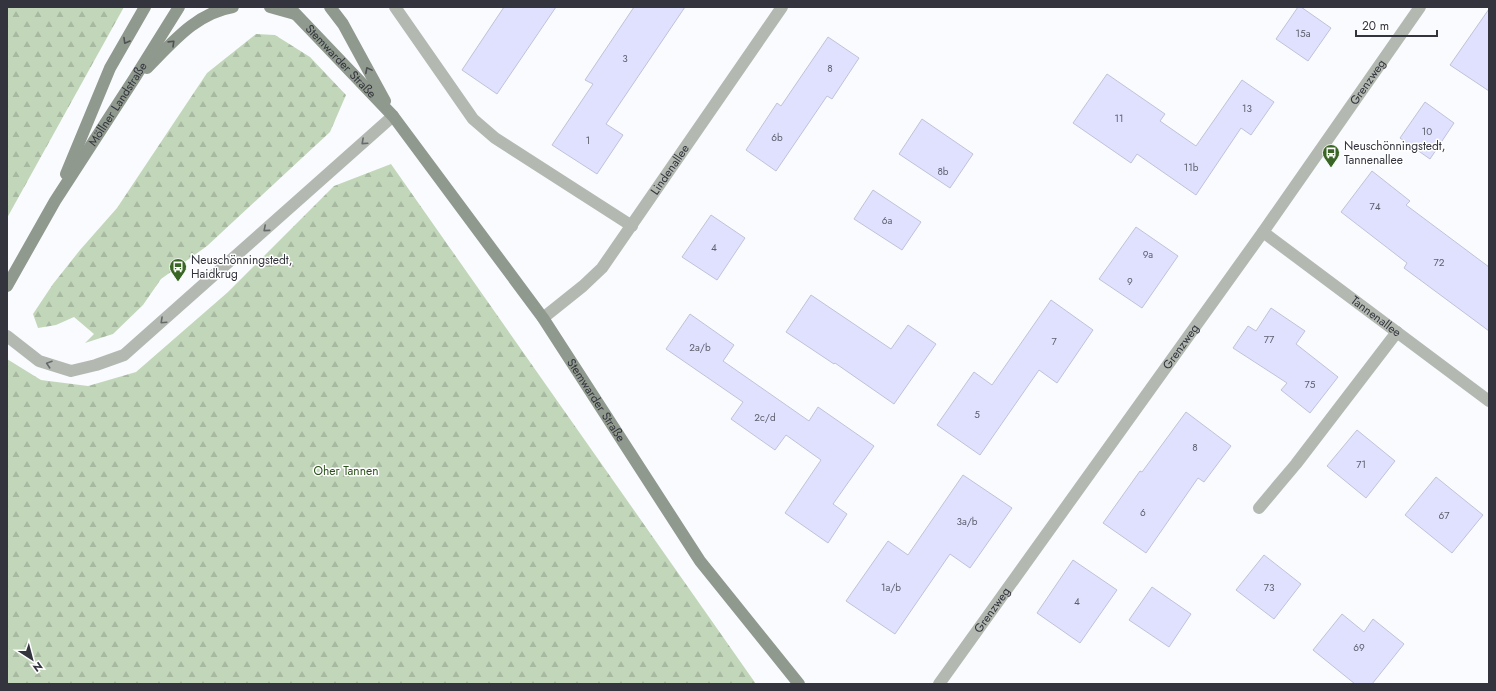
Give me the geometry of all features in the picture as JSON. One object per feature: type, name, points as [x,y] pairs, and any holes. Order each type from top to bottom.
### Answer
[{"type":"main road","name":"Möllner Landstraße","points":[[55,201],[110,68],[145,7]]},
{"type":"main road","name":"Möllner Landstraße","points":[[7,286],[55,201],[134,80],[179,7]]},
{"type":"main road","points":[[134,80],[191,26],[216,11],[233,7]]},
{"type":"main road","points":[[270,7],[293,11]]},
{"type":"main road","name":"Stemwarder Straße","points":[[330,7],[343,24],[393,116]]},
{"type":"main road","name":"Stemwarder Straße","points":[[293,11],[393,116],[544,318],[700,561],[799,684]]},
{"type":"street","points":[[395,7],[473,119],[495,138],[632,226]]},
{"type":"street","name":"Lindenallee","points":[[544,318],[583,286],[602,268],[782,7]]},
{"type":"street","name":"Grenzweg","points":[[939,684],[1263,232],[1420,7]]},
{"type":"street","points":[[7,336],[39,361],[71,371],[96,365],[124,355],[393,116]]},
{"type":"street","name":"Tannenallee","points":[[1263,232],[1489,401]]},
{"type":"street","points":[[1259,508],[1296,464],[1397,332]]},
{"type":"green space","points":[[7,7],[124,7],[7,218]]},
{"type":"green space","points":[[256,34],[275,35],[310,57],[346,95],[330,132],[207,246],[161,279],[143,305],[113,334],[85,343],[94,334],[74,317],[56,325],[38,328],[33,314],[53,284],[80,250],[117,208],[207,73]]},
{"type":"green space","name":"Oher Tannen","points":[[391,164],[756,684],[7,684],[7,359],[41,380],[88,386],[136,372],[228,292],[334,186]]},
{"type":"building","points":[[504,7],[556,7],[497,94],[462,70]]},
{"type":"building","points":[[634,7],[685,7],[606,124],[623,135],[597,174],[552,145],[593,84],[585,80]]},
{"type":"building","points":[[1298,7],[1301,7],[1331,28],[1308,61],[1276,39]]},
{"type":"building","points":[[1489,9],[1489,91],[1450,65]]},
{"type":"building","points":[[828,37],[859,58],[832,99],[827,96],[776,171],[746,150],[777,103],[781,106]]},
{"type":"building","points":[[1107,74],[1165,114],[1160,121],[1196,146],[1242,80],[1274,102],[1251,135],[1241,128],[1196,195],[1137,154],[1131,163],[1073,123]]},
{"type":"building","points":[[1425,102],[1454,123],[1430,159],[1400,138]]},
{"type":"building","points":[[922,119],[973,154],[950,188],[899,154]]},
{"type":"building","points":[[1372,171],[1410,201],[1406,205],[1489,267],[1489,331],[1404,268],[1407,263],[1341,212]]},
{"type":"building","points":[[873,190],[921,222],[902,250],[854,219]]},
{"type":"building","points":[[711,215],[745,238],[717,280],[682,257]]},
{"type":"building","points":[[1136,227],[1178,256],[1142,308],[1099,279]]},
{"type":"building","points":[[811,295],[891,349],[908,325],[936,344],[894,404],[835,363],[834,364],[786,332]]},
{"type":"building","points":[[1051,300],[1093,330],[1057,383],[1039,370],[980,455],[937,425],[974,372],[992,385]]},
{"type":"building","points":[[1271,308],[1305,331],[1296,344],[1338,377],[1310,413],[1281,390],[1287,383],[1233,348],[1248,326],[1256,331]]},
{"type":"building","points":[[690,314],[734,345],[723,361],[809,421],[818,407],[874,446],[833,504],[847,514],[828,543],[785,513],[821,460],[786,435],[775,450],[731,419],[743,402],[666,349]]},
{"type":"building","points":[[1186,412],[1231,446],[1204,482],[1198,478],[1146,553],[1103,523],[1140,471],[1142,472]]},
{"type":"building","points":[[1357,430],[1395,461],[1366,498],[1327,466]]},
{"type":"building","points":[[963,475],[1012,508],[970,568],[950,554],[895,634],[846,601],[888,541],[908,555]]},
{"type":"building","points":[[1436,477],[1483,515],[1452,553],[1405,515]]},
{"type":"building","points":[[1264,555],[1301,584],[1274,619],[1236,590]]},
{"type":"building","points":[[1073,560],[1117,590],[1080,643],[1037,613]]},
{"type":"building","points":[[1152,587],[1191,614],[1169,647],[1129,620]]},
{"type":"building","points":[[1342,614],[1364,632],[1373,619],[1404,644],[1372,684],[1355,684],[1313,650]]},
{"type":"place","name":"Neuschönningstedt, Tannenallee","points":[[1331,168]]},
{"type":"place","name":"Neuschönningstedt, Haidkrug","points":[[178,282]]}]
